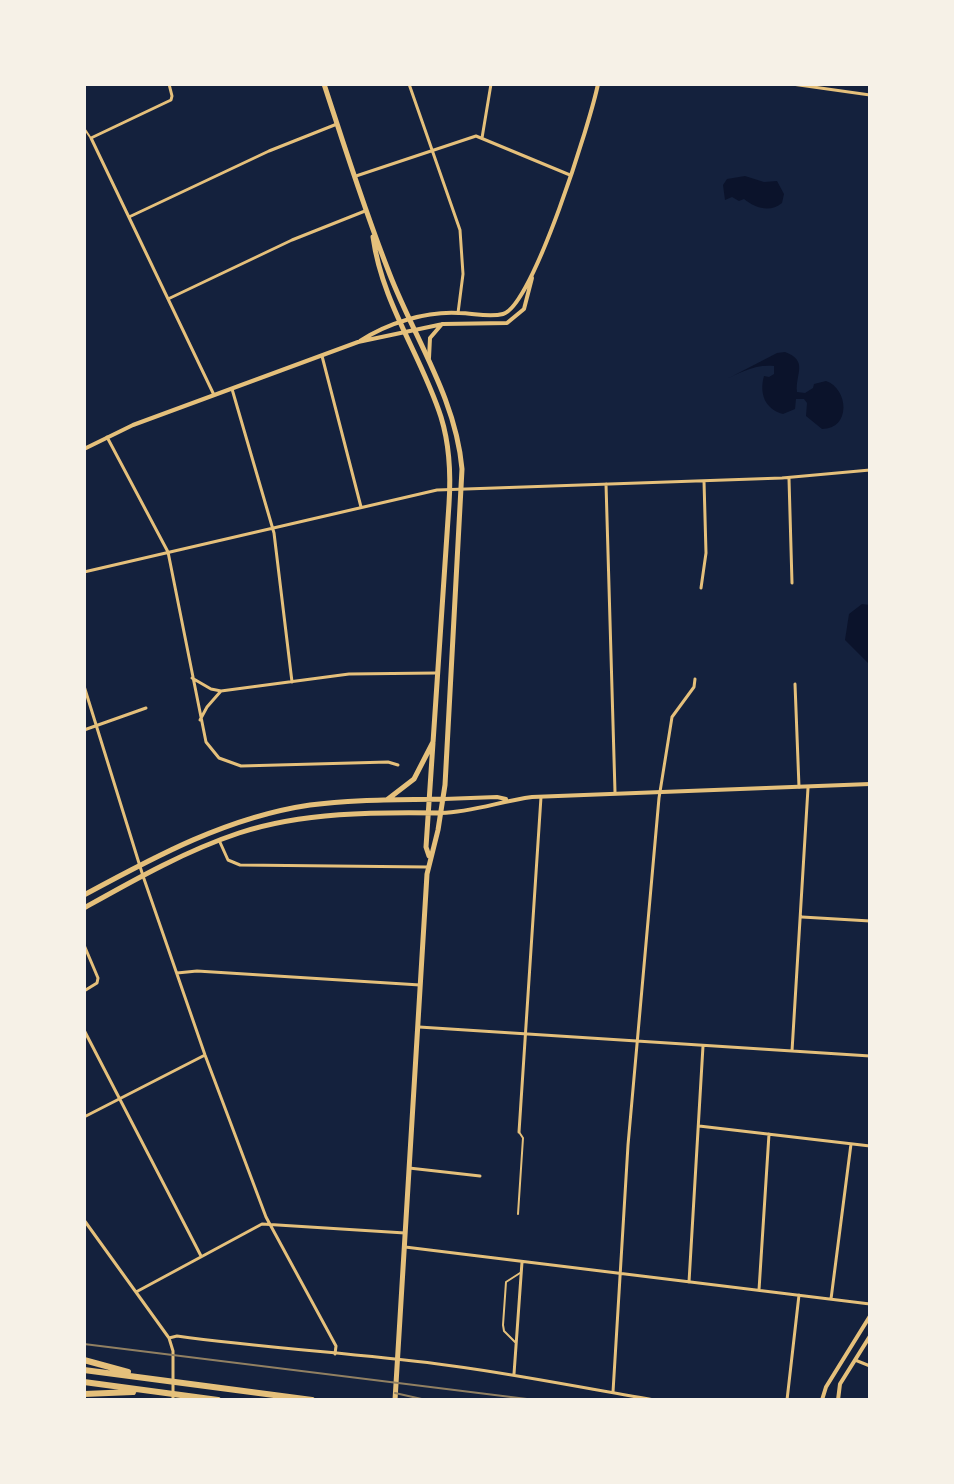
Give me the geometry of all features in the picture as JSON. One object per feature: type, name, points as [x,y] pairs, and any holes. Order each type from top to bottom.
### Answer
[{"type":"highway","points":[[84,1360],[143,1377]]},
{"type":"highway","points":[[84,1370],[312,1400]]},
{"type":"highway","points":[[84,1382],[218,1400]]},
{"type":"highway","points":[[84,1394],[145,1391]]},
{"type":"main road","points":[[324,84],[372,225],[413,331],[449,407],[461,454],[453,668],[444,799],[427,867],[395,1400]]},
{"type":"main road","points":[[372,225],[376,262],[441,418],[450,460],[426,847],[429,857]]},
{"type":"main road","points":[[439,671],[453,668]]},
{"type":"main road","points":[[385,801],[414,779],[435,737]]},
{"type":"main road","points":[[84,895],[225,826],[309,805],[444,799]]},
{"type":"main road","points":[[84,908],[219,840],[270,824],[311,818],[441,813]]},
{"type":"street","points":[[169,84],[172,99],[91,138],[214,395]]},
{"type":"street","points":[[409,84],[461,237],[463,274],[458,313]]},
{"type":"street","points":[[482,138],[491,84]]},
{"type":"street","points":[[358,342],[443,324],[507,323],[524,309],[532,278],[589,126],[598,84]]},
{"type":"street","points":[[792,84],[870,95]]},
{"type":"street","points":[[129,217],[269,151],[337,124]]},
{"type":"street","points":[[355,176],[476,136],[570,175]]},
{"type":"street","points":[[168,299],[292,240],[367,210]]},
{"type":"street","points":[[84,449],[107,437],[358,342],[399,323],[435,314],[506,313],[517,304],[532,278]]},
{"type":"street","points":[[429,365],[428,343],[432,333],[443,324]]},
{"type":"street","points":[[322,356],[361,507]]},
{"type":"street","points":[[232,389],[273,528],[292,682]]},
{"type":"street","points":[[107,437],[168,552],[200,720],[211,750],[229,764],[241,766],[388,762],[398,765]]},
{"type":"street","points":[[84,572],[426,491],[789,478],[870,470]]},
{"type":"street","points":[[789,478],[792,583]]},
{"type":"street","points":[[701,588],[706,553],[704,481]]},
{"type":"street","points":[[606,484],[615,794]]},
{"type":"street","points":[[192,678],[221,691],[370,673],[439,671]]},
{"type":"street","points":[[613,1392],[637,1041],[660,792],[672,717],[694,687],[695,679]]},
{"type":"street","points":[[795,684],[799,787]]},
{"type":"street","points":[[84,686],[143,876],[205,1055],[269,1225],[336,1346],[335,1354]]},
{"type":"street","points":[[200,720],[221,691]]},
{"type":"street","points":[[84,730],[146,708]]},
{"type":"street","points":[[441,813],[541,797],[870,784]]},
{"type":"street","points":[[792,1051],[808,787]]},
{"type":"street","points":[[444,799],[497,797],[508,800]]},
{"type":"street","points":[[519,1132],[541,797]]},
{"type":"street","points":[[219,840],[228,860],[240,865],[427,867]]},
{"type":"street","points":[[800,917],[870,921]]},
{"type":"street","points":[[84,945],[98,978],[97,983],[84,991]]},
{"type":"street","points":[[177,973],[197,971],[420,985]]},
{"type":"street","points":[[417,1027],[870,1056]]},
{"type":"street","points":[[84,1030],[201,1256]]},
{"type":"street","points":[[689,1282],[703,1046]]},
{"type":"street","points":[[84,1117],[205,1055]]},
{"type":"street","points":[[698,1126],[870,1146]]},
{"type":"street","points":[[759,1290],[769,1134]]},
{"type":"street","points":[[831,1299],[851,1143]]},
{"type":"street","points":[[409,1168],[480,1176]]},
{"type":"street","points":[[84,1220],[169,1338],[173,1351],[173,1400]]},
{"type":"street","points":[[136,1292],[259,1225],[405,1233]]},
{"type":"street","points":[[404,1247],[870,1304]]},
{"type":"street","points":[[514,1374],[522,1261]]},
{"type":"street","points":[[787,1400],[799,1295]]},
{"type":"street","points":[[822,1400],[826,1387],[870,1316]]},
{"type":"street","points":[[169,1338],[177,1336],[514,1374],[654,1400]]},
{"type":"street","points":[[838,1400],[839,1387],[870,1336]]},
{"type":"street","points":[[855,1360],[870,1366]]},
{"type":"lane","points":[[84,128],[91,138]]},
{"type":"lane","points":[[518,1214],[523,1138],[519,1132]]},
{"type":"lane","points":[[516,1344],[504,1331],[503,1325],[506,1282],[516,1273],[521,1273]]},
{"type":"water","points":[[745,176],[764,182],[777,181],[784,194],[782,203],[768,209],[744,199],[739,201],[732,197],[725,200],[723,185],[727,179]]},
{"type":"water","points":[[785,352],[799,364],[797,392],[805,393],[814,384],[826,381],[834,385],[844,408],[838,423],[822,429],[806,416],[807,403],[804,399],[796,399],[795,409],[783,414],[768,405],[763,395],[764,376],[774,374],[774,366],[754,368],[723,381],[777,353]]},
{"type":"water","points":[[862,604],[870,605],[870,665],[845,640],[849,614]]},
{"type":"tram line","points":[[84,1344],[535,1400]]},
{"type":"tram line","points":[[395,1393],[426,1400]]}]
